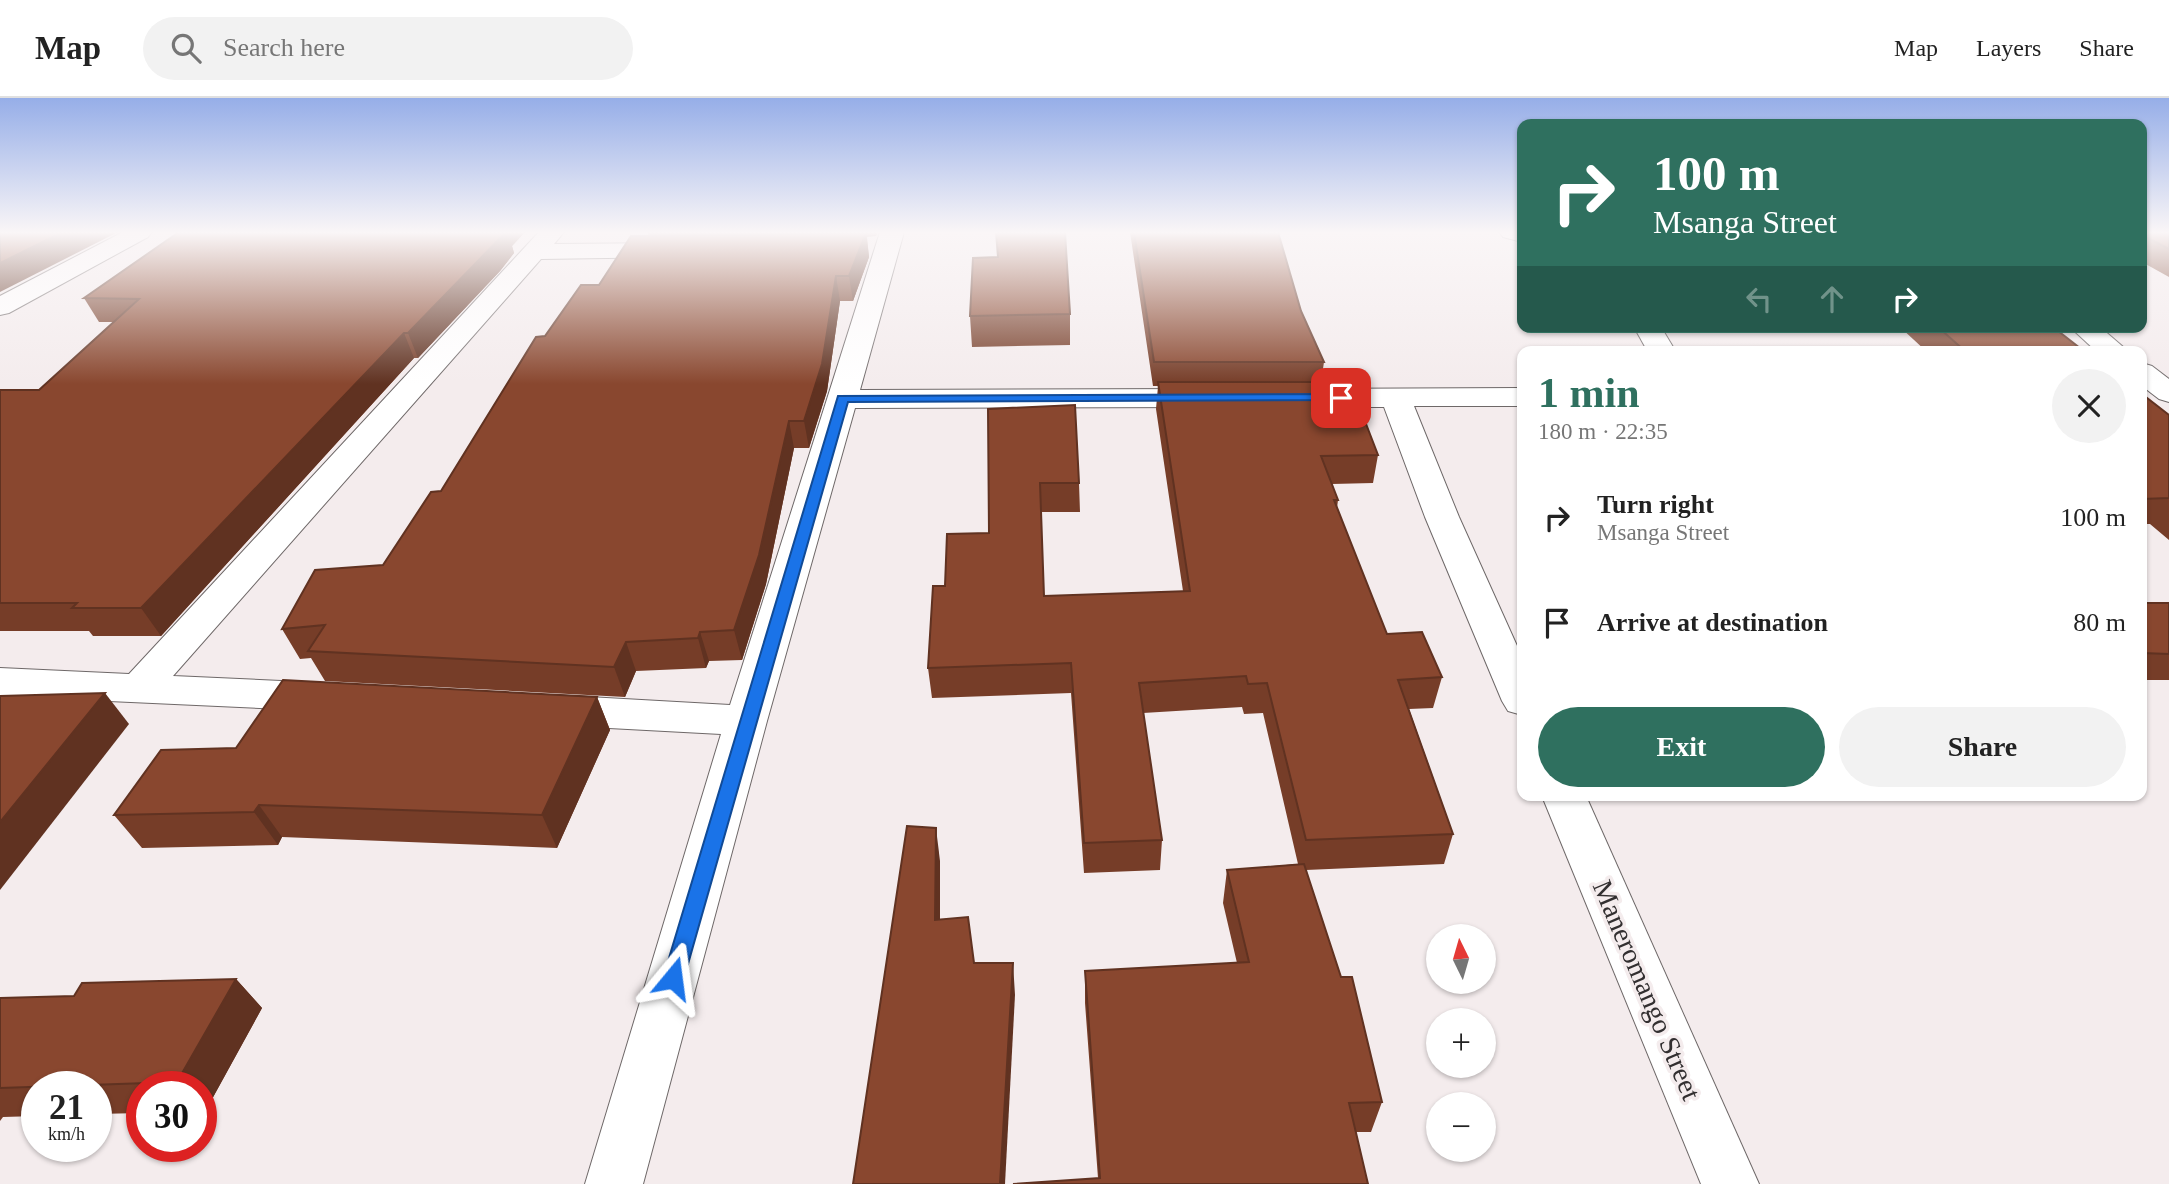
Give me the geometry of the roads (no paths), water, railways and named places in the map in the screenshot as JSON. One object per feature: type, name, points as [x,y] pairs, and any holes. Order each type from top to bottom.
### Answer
[{"type":"street","points":[[7,283],[41,286]]},
{"type":"street","points":[[0,307],[47,283]]},
{"type":"street","points":[[139,687],[506,283]]},
{"type":"street","points":[[614,1184],[842,399],[870,283]]},
{"type":"street","points":[[2091,333],[2107,346]]},
{"type":"street","points":[[842,399],[1517,397]]},
{"type":"street","points":[[1396,398],[1442,517],[1517,690]]},
{"type":"street","points":[[0,682],[360,699]]},
{"type":"street","points":[[512,708],[747,721]]},
{"type":"street","name":"Maneromango Street","points":[[1566,801],[1730,1184]]}]
